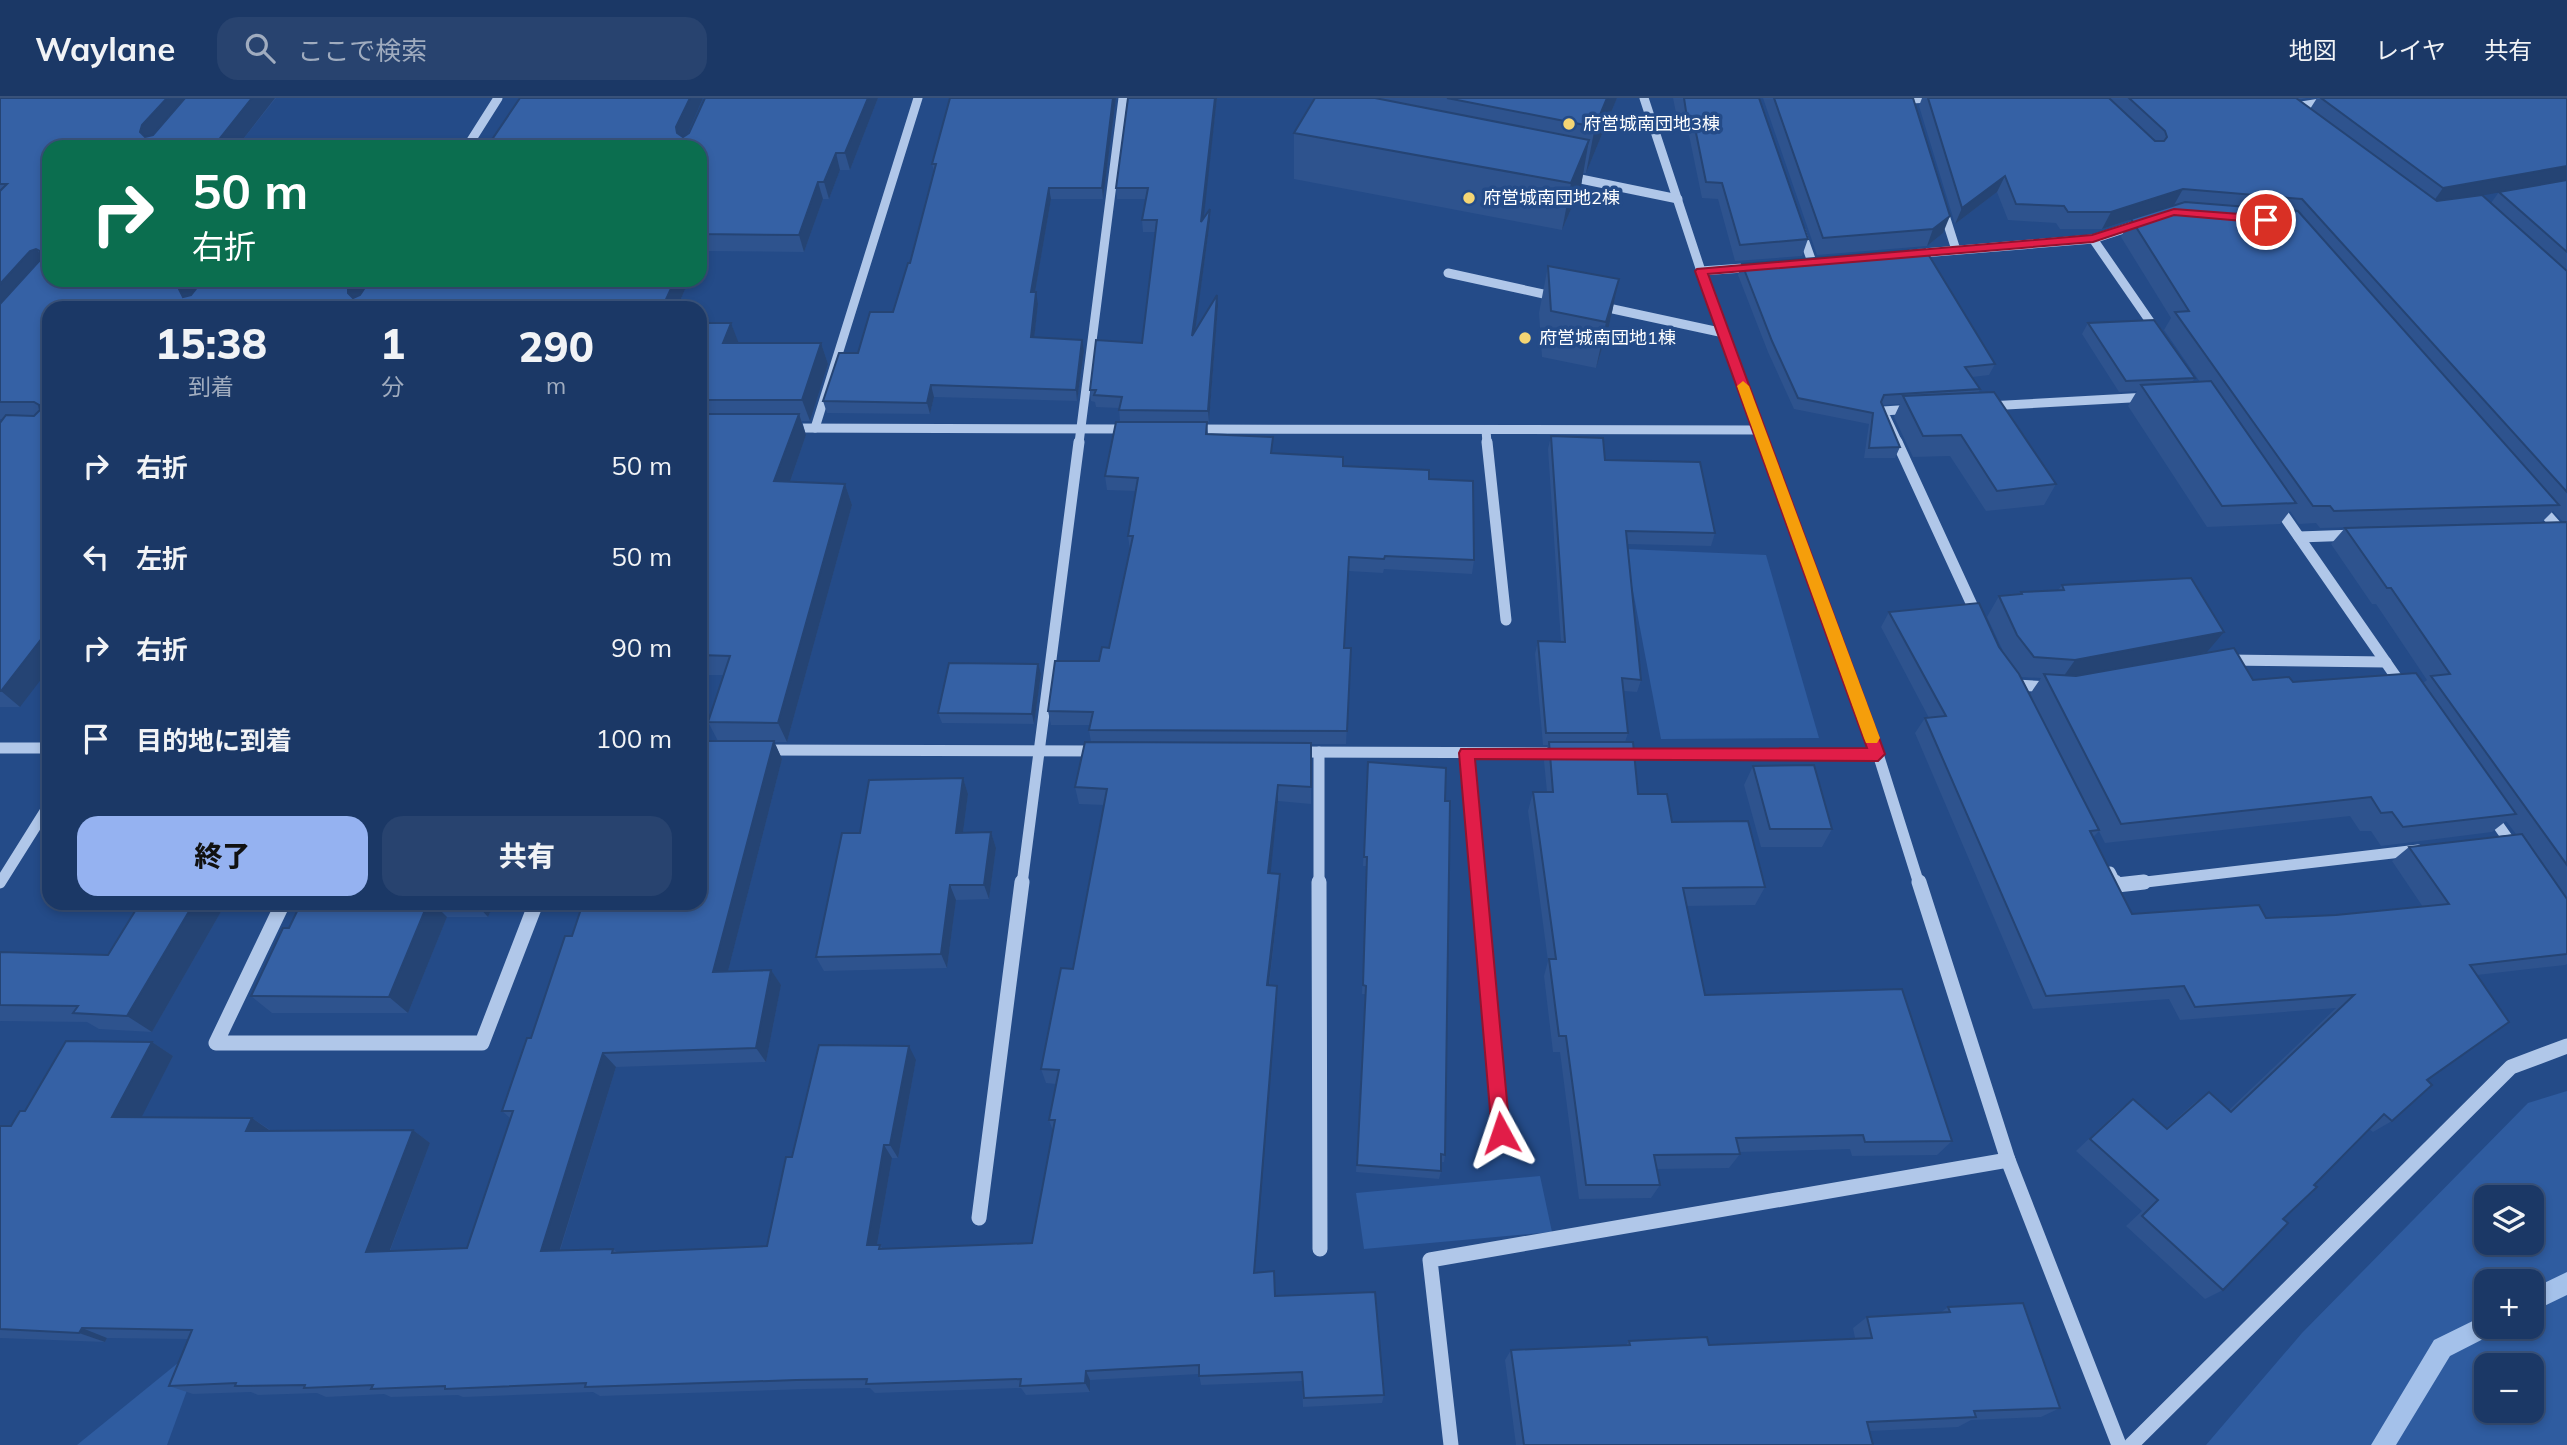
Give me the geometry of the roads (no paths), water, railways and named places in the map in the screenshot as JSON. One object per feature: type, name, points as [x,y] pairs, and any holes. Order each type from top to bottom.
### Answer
[{"type":"street","points":[[471,140],[498,98]]},
{"type":"street","points":[[815,428],[918,98]]},
{"type":"street","points":[[979,1218],[1123,98]]},
{"type":"street","points":[[1644,98],[1701,271],[1878,754],[2008,1160],[2119,1445]]},
{"type":"street","points":[[1913,112],[1910,99],[1932,98]]},
{"type":"street","points":[[2287,105],[2351,98]]},
{"type":"street","points":[[2287,105],[2300,116]]},
{"type":"street","points":[[1555,174],[1678,199]]},
{"type":"street","points":[[1940,200],[1956,250]]},
{"type":"street","points":[[1903,254],[2093,239],[2151,220]]},
{"type":"street","points":[[1799,224],[1812,262]]},
{"type":"street","points":[[2093,239],[2162,339]]},
{"type":"street","points":[[1798,263],[1825,261]]},
{"type":"street","points":[[1701,271],[1771,265]]},
{"type":"street","points":[[1448,273],[1566,299]]},
{"type":"street","points":[[1592,304],[1724,333]]},
{"type":"street","points":[[1980,406],[2159,397]]},
{"type":"street","points":[[1924,409],[1883,411],[1985,635]]},
{"type":"street","points":[[776,428],[1135,429]]},
{"type":"street","points":[[1175,429],[1759,430]]},
{"type":"street","points":[[1486,430],[1506,621]]},
{"type":"street","points":[[2269,493],[2409,695]]},
{"type":"street","points":[[2533,499],[2563,534]]},
{"type":"street","points":[[2546,530],[2563,534]]},
{"type":"street","points":[[2299,537],[2368,535]]},
{"type":"street","points":[[2211,660],[2386,662]]},
{"type":"street","points":[[2003,668],[2019,691],[2061,688]]},
{"type":"street","points":[[0,748],[42,748]]},
{"type":"street","points":[[754,750],[1109,751]]},
{"type":"street","points":[[1277,752],[1576,753]]},
{"type":"street","points":[[1319,752],[1320,1249]]},
{"type":"street","points":[[1467,753],[1501,1133]]},
{"type":"street","points":[[1604,754],[1878,754]]},
{"type":"street","points":[[2485,806],[2502,840],[2523,861]]},
{"type":"street","points":[[0,883],[42,816]]},
{"type":"street","points":[[2104,860],[2117,885],[2427,849]]},
{"type":"street","points":[[280,910],[216,1043],[482,1043],[533,910]]},
{"type":"street","points":[[2131,1445],[2511,1067],[2567,1046]]},
{"type":"street","points":[[1451,1445],[1430,1260],[2008,1160]]},
{"type":"waterway","points":[[2544,1295],[2567,1283]]},
{"type":"waterway","points":[[2383,1445],[2442,1348],[2474,1332]]},
{"type":"place","name":"府営城南団地3棟","points":[[1569,124]]},
{"type":"place","name":"府営城南団地2棟","points":[[1469,198]]},
{"type":"place","name":"府営城南団地1棟","points":[[1525,338]]}]
